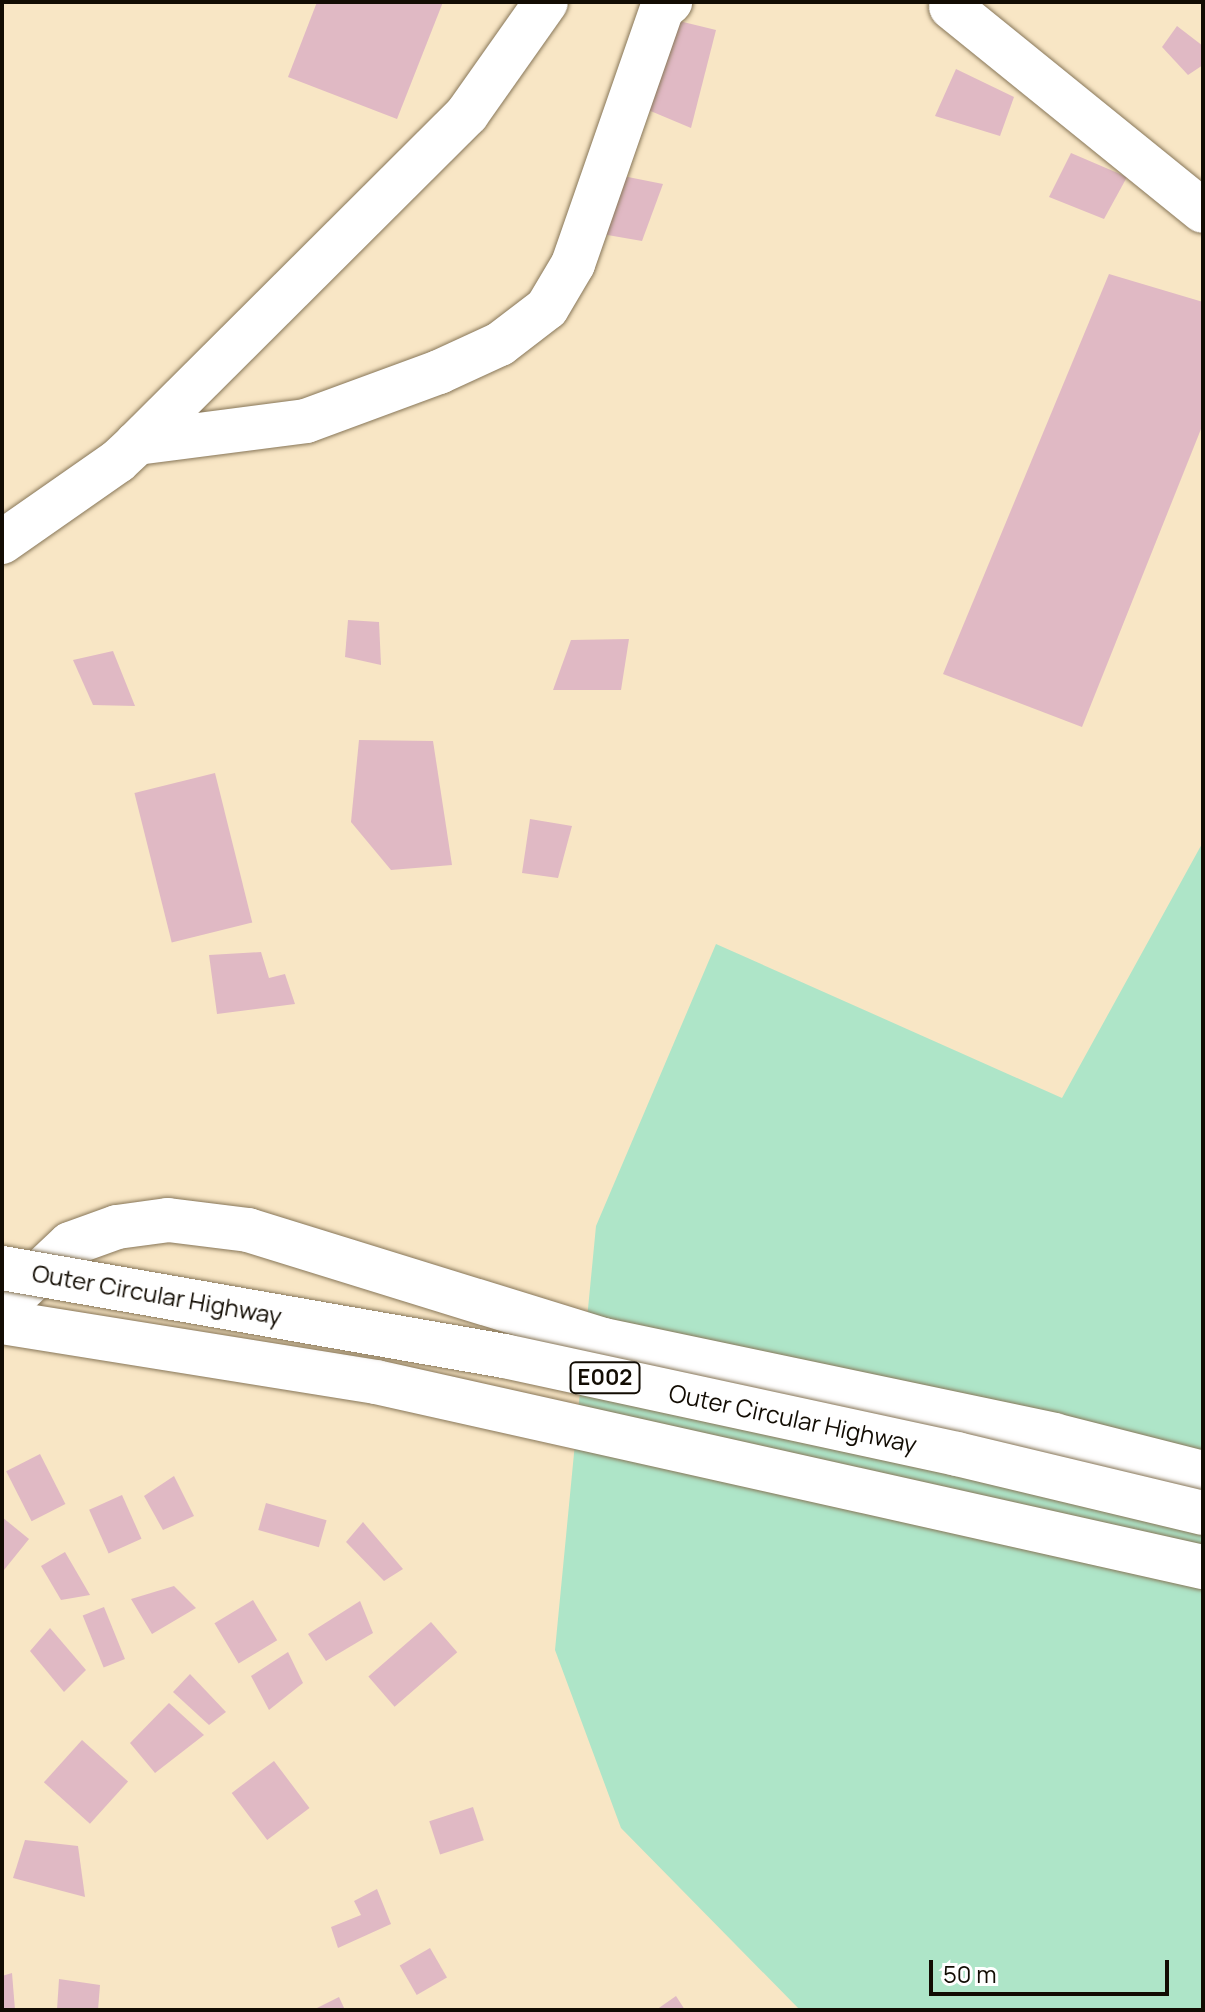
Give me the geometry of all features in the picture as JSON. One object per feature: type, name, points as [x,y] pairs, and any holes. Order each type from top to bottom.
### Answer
[{"type":"main road","points":[[2,542],[118,461],[137,443],[467,114],[546,2]]},
{"type":"main road","points":[[137,443],[306,421],[464,361],[500,344],[547,308],[573,264],[662,9],[670,2]]},
{"type":"main road","points":[[946,4],[1203,211]]},
{"type":"main road","points":[[2,1308],[70,1244],[117,1227],[168,1220],[248,1230],[604,1340],[1054,1435],[1203,1473]]},
{"type":"main road","name":"Outer Circular Highway","points":[[2,1268],[504,1356],[957,1454],[1203,1513]]},
{"type":"main road","name":"Outer Circular Highway","points":[[2,1322],[376,1382],[1203,1567]]},
{"type":"green space","points":[[1203,842],[1203,2010],[800,2010],[621,1828],[555,1650],[596,1226],[716,944],[1062,1098]]},
{"type":"building","points":[[317,2],[443,2],[397,119],[288,77]]},
{"type":"building","points":[[675,20],[716,30],[691,128],[641,107]]},
{"type":"building","points":[[1177,26],[1203,46],[1203,65],[1188,75],[1162,47]]},
{"type":"building","points":[[956,69],[1014,97],[1000,136],[935,116]]},
{"type":"building","points":[[1071,153],[1127,177],[1104,219],[1049,197]]},
{"type":"building","points":[[613,174],[663,184],[642,241],[596,233]]},
{"type":"building","points":[[1109,274],[1203,302],[1203,424],[1082,727],[943,674]]},
{"type":"building","points":[[348,620],[379,622],[381,665],[345,657]]},
{"type":"building","points":[[629,639],[621,690],[553,690],[571,640]]},
{"type":"building","points":[[113,651],[135,706],[93,705],[73,660]]},
{"type":"building","points":[[359,740],[433,741],[452,865],[391,870],[351,822]]},
{"type":"building","points":[[215,773],[252,922],[172,943],[134,793]]},
{"type":"building","points":[[530,819],[572,826],[558,878],[522,873]]},
{"type":"building","points":[[261,952],[269,978],[285,974],[295,1004],[217,1014],[209,955]]},
{"type":"building","points":[[40,1454],[65,1504],[32,1521],[6,1471]]},
{"type":"building","points":[[174,1476],[194,1516],[163,1530],[144,1496]]},
{"type":"building","points":[[122,1495],[142,1539],[109,1553],[89,1510]]},
{"type":"building","points":[[266,1503],[327,1520],[319,1547],[258,1530]]},
{"type":"building","points":[[2,1517],[29,1539],[4,1570],[2,1568]]},
{"type":"building","points":[[363,1522],[403,1569],[384,1581],[346,1542]]},
{"type":"building","points":[[65,1552],[90,1595],[61,1600],[41,1566]]},
{"type":"building","points":[[174,1586],[196,1608],[152,1634],[131,1599]]},
{"type":"building","points":[[253,1600],[277,1640],[239,1663],[214,1623]]},
{"type":"building","points":[[360,1601],[373,1633],[326,1661],[308,1634]]},
{"type":"building","points":[[104,1607],[125,1659],[104,1668],[83,1616]]},
{"type":"building","points":[[431,1622],[457,1652],[395,1707],[368,1676]]},
{"type":"building","points":[[50,1628],[86,1670],[64,1692],[30,1651]]},
{"type":"building","points":[[288,1652],[303,1683],[269,1710],[251,1676]]},
{"type":"building","points":[[190,1674],[226,1712],[209,1725],[173,1692]]},
{"type":"building","points":[[169,1703],[204,1735],[155,1773],[130,1743]]},
{"type":"building","points":[[82,1740],[128,1781],[90,1824],[44,1782]]},
{"type":"building","points":[[274,1761],[310,1808],[267,1840],[232,1793]]},
{"type":"building","points":[[473,1807],[484,1840],[440,1855],[429,1821]]},
{"type":"building","points":[[25,1840],[78,1846],[85,1897],[13,1878]]},
{"type":"building","points":[[377,1889],[391,1924],[338,1948],[331,1927],[361,1915],[354,1901]]},
{"type":"building","points":[[430,1948],[447,1977],[417,1995],[400,1966]]},
{"type":"building","points":[[12,1973],[15,2010],[2,2010],[2,1976]]},
{"type":"building","points":[[59,1979],[100,1985],[98,2010],[57,2010]]},
{"type":"building","points":[[676,1996],[685,2010],[656,2010]]},
{"type":"building","points":[[339,1997],[345,2010],[313,2010]]}]
